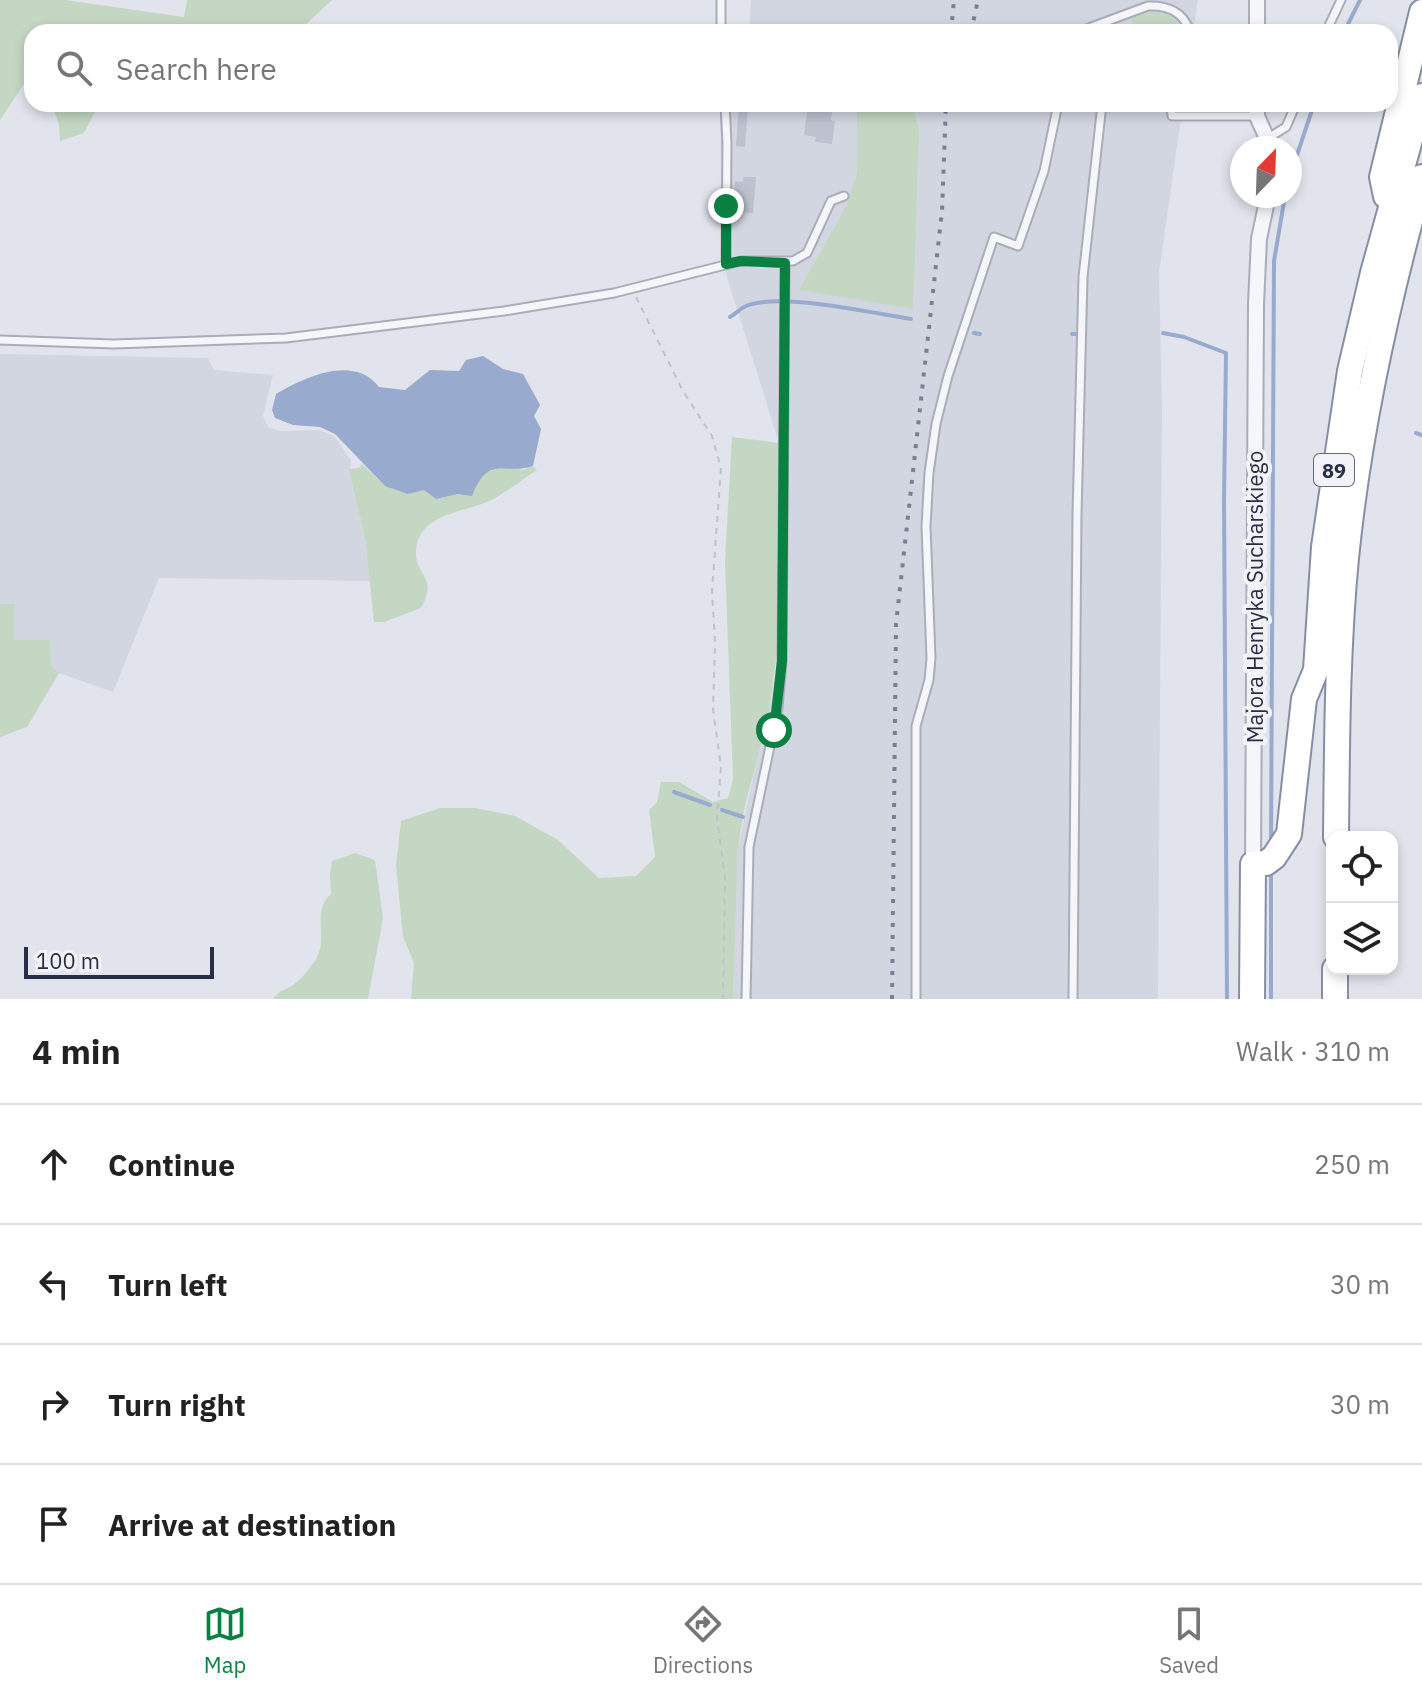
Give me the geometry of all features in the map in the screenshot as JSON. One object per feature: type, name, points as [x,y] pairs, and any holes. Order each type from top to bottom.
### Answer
[{"type":"highway","name":"89","points":[[1398,111],[1422,12]]},
{"type":"highway","points":[[1389,210],[1422,96]]},
{"type":"highway","name":"89","points":[[1253,864],[1266,863],[1274,857],[1289,834],[1304,699],[1316,670],[1324,547],[1336,453],[1350,371],[1389,210],[1382,177],[1398,112]]},
{"type":"highway","points":[[1415,221],[1422,177]]},
{"type":"highway","name":"89","points":[[1336,831],[1339,661],[1348,543],[1370,394],[1415,221]]},
{"type":"highway","name":"Majora Henryka Sucharskiego","points":[[1252,999],[1253,864]]},
{"type":"highway","points":[[1335,975],[1335,999]]},
{"type":"street","points":[[1257,0],[1257,24]]},
{"type":"street","points":[[1258,112],[1267,136]]},
{"type":"street","name":"Majora Henryka Sucharskiego","points":[[1253,864],[1256,304],[1259,239],[1265,208]]},
{"type":"lane","points":[[721,0],[721,24]]},
{"type":"lane","points":[[1330,24],[1341,0]]},
{"type":"lane","points":[[1099,23],[1148,6],[1158,6],[1177,13],[1186,24]]},
{"type":"lane","points":[[725,112],[726,264]]},
{"type":"lane","points":[[916,999],[916,726],[931,671],[926,526],[932,446],[955,349],[994,237],[1018,246],[1044,171],[1056,112]]},
{"type":"lane","points":[[1073,999],[1077,515],[1083,277],[1101,112]]},
{"type":"lane","points":[[1172,112],[1172,116],[1236,112]]},
{"type":"lane","points":[[1194,112],[1194,116]]},
{"type":"lane","points":[[1277,136],[1286,127],[1293,112]]},
{"type":"lane","points":[[0,340],[114,344],[286,338],[504,311],[632,289],[741,261],[785,263],[801,258],[807,253],[831,201],[844,196]]},
{"type":"lane","points":[[746,999],[749,847],[778,708],[782,661],[785,263]]},
{"type":"path","points":[[632,289],[683,391],[712,436],[721,468],[712,591],[715,643],[713,709],[721,767],[717,818],[725,878],[723,999]]},
{"type":"shaded area","points":[[751,0],[1198,0],[1194,24],[750,24]]},
{"type":"shaded area","points":[[720,112],[1182,112],[1159,273],[1162,408],[1158,999],[733,999],[738,848],[778,648],[779,443],[722,261]]},
{"type":"shaded area","points":[[0,354],[208,358],[214,370],[273,375],[263,416],[268,427],[280,431],[319,430],[334,436],[351,460],[350,476],[365,538],[370,581],[159,578],[113,692],[59,673],[51,666],[50,640],[14,640],[0,604]]},
{"type":"green space","points":[[0,0],[65,0],[184,17],[187,0],[332,0],[306,24],[24,24],[24,84],[0,120]]},
{"type":"green space","points":[[1151,11],[1170,14],[1178,24],[1136,24],[1131,22],[1131,16]]},
{"type":"green space","points":[[55,112],[95,112],[84,133],[60,141]]},
{"type":"green space","points":[[857,112],[914,112],[919,129],[913,309],[799,290],[846,207],[857,173]]},
{"type":"green space","points":[[732,437],[779,443],[778,648],[767,721],[744,810],[738,848],[733,999],[411,999],[414,963],[403,937],[396,865],[401,821],[440,808],[475,808],[515,816],[558,840],[599,878],[636,876],[655,857],[649,810],[657,802],[661,782],[679,782],[713,802],[728,798],[733,780],[725,561]]},
{"type":"green space","points":[[362,464],[385,486],[424,490],[436,499],[458,494],[488,471],[506,467],[523,470],[533,466],[537,470],[495,498],[447,515],[426,527],[419,537],[416,550],[416,559],[428,589],[421,608],[384,622],[374,622],[365,538],[350,476],[350,469],[359,468]]},
{"type":"green space","points":[[0,604],[14,604],[14,640],[50,640],[51,666],[59,673],[27,727],[0,737]]},
{"type":"green space","points":[[355,853],[375,860],[383,918],[368,999],[273,999],[300,979],[316,959],[321,940],[322,907],[331,894],[332,861]]},
{"type":"water","points":[[483,356],[503,369],[523,374],[540,405],[534,416],[541,429],[533,466],[491,470],[478,483],[472,496],[458,494],[436,499],[424,490],[408,494],[385,486],[335,434],[320,427],[293,425],[275,418],[272,410],[276,394],[301,381],[329,372],[356,372],[369,377],[379,387],[405,390],[430,370],[459,371],[466,360]]},
{"type":"building","points":[[738,112],[748,112],[745,147],[736,146]]},
{"type":"building","points":[[807,112],[832,112],[831,120],[835,121],[832,144],[815,142],[816,137],[804,135]]},
{"type":"building","points":[[743,177],[756,177],[753,213],[733,212],[735,181],[743,182]]},
{"type":"waterway","points":[[1348,24],[1360,0]]},
{"type":"waterway","points":[[1302,140],[1311,112]]},
{"type":"waterway","points":[[1271,844],[1274,261],[1283,208]]},
{"type":"waterway","points":[[730,317],[746,306],[781,301],[911,319]]},
{"type":"waterway","points":[[974,333],[980,334]]},
{"type":"waterway","points":[[1163,333],[1184,337],[1226,353],[1227,999]]},
{"type":"waterway","points":[[1416,433],[1422,435]]},
{"type":"waterway","points":[[674,792],[710,805]]},
{"type":"waterway","points":[[722,810],[743,817]]},
{"type":"waterway","points":[[1271,869],[1271,999]]},
{"type":"railway","points":[[952,24],[954,0]]},
{"type":"railway","points":[[973,24],[978,0]]},
{"type":"railway","points":[[892,999],[896,624],[942,211],[946,112]]},
{"type":"route","points":[[726,206],[726,264],[741,261],[785,263],[782,661],[774,730]]}]
